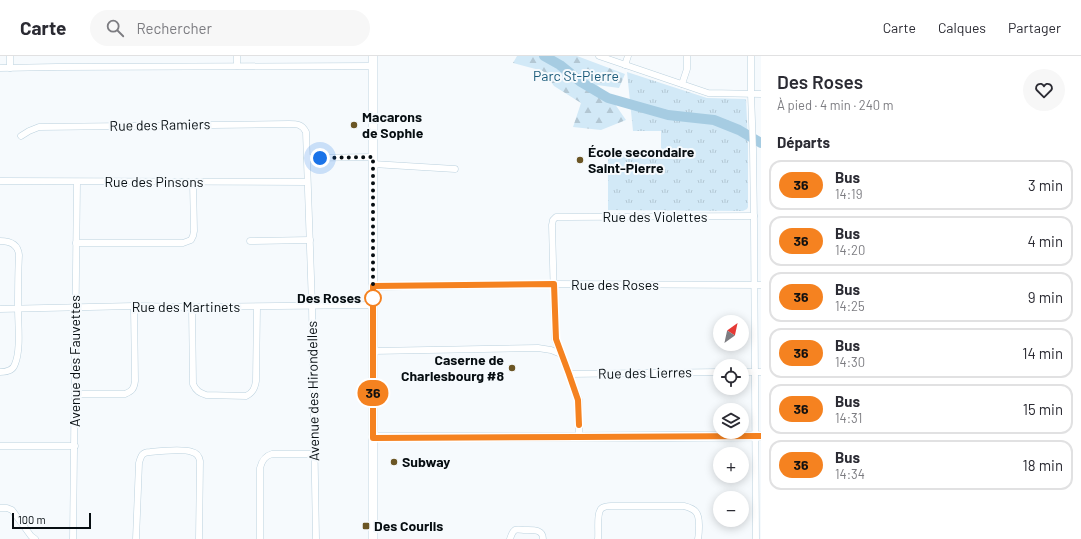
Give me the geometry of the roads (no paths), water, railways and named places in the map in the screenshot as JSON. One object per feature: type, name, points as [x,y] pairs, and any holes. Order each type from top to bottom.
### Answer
[{"type":"main road","points":[[373,56],[373,539]]},
{"type":"main road","points":[[373,438],[758,436]]},
{"type":"street","points":[[10,56],[10,68]]},
{"type":"street","points":[[237,56],[237,66]]},
{"type":"street","points":[[599,56],[708,93],[761,94]]},
{"type":"street","points":[[625,65],[628,56]]},
{"type":"street","points":[[682,84],[687,69],[687,56]]},
{"type":"street","points":[[751,56],[754,216],[758,224],[758,517],[756,539]]},
{"type":"street","points":[[0,68],[373,66]]},
{"type":"street","name":"Rue des Ramiers","points":[[21,136],[40,127],[301,125]]},
{"type":"street","name":"Avenue des Hirondelles","points":[[301,125],[304,127],[306,132],[308,182],[312,306],[316,539]]},
{"type":"street","points":[[307,158],[373,161],[455,169]]},
{"type":"street","name":"Rue des Pinsons","points":[[0,181],[308,182]]},
{"type":"street","name":"Avenue des Fauvettes","points":[[73,539],[77,182]]},
{"type":"street","points":[[76,243],[183,243],[191,240],[194,231],[193,182]]},
{"type":"street","name":"Rue des Violettes","points":[[554,284],[552,225],[553,220],[556,217],[754,216]]},
{"type":"street","points":[[250,240],[310,240]]},
{"type":"street","points":[[0,241],[12,243],[19,251],[18,345],[15,366],[11,370],[0,372]]},
{"type":"street","points":[[554,284],[556,339],[578,400],[579,437]]},
{"type":"street","name":"Rue des Roses","points":[[373,286],[554,284],[758,285]]},
{"type":"street","name":"Rue des Martinets","points":[[0,308],[373,305]]},
{"type":"street","points":[[75,394],[125,394],[133,389],[135,381],[134,306]]},
{"type":"street","points":[[192,307],[193,384],[195,388],[201,394],[206,395],[246,396],[253,391],[256,381],[257,307]]},
{"type":"street","points":[[373,351],[538,348],[551,350],[561,354]]},
{"type":"street","name":"Rue des Lierres","points":[[569,374],[713,372]]},
{"type":"street","points":[[0,446],[75,446]]},
{"type":"street","points":[[136,539],[139,463],[142,454],[145,452],[188,451],[197,454],[200,461],[199,539]]},
{"type":"street","points":[[260,539],[261,463],[268,455],[272,454],[315,454]]},
{"type":"street","points":[[598,539],[599,514],[600,509],[603,507],[684,506],[690,507],[697,513],[699,518],[698,539]]},
{"type":"street","points":[[0,508],[12,510],[31,536],[35,539]]},
{"type":"street","points":[[510,539],[514,530],[536,530],[543,535],[543,539]]},
{"type":"waterway","points":[[544,56],[560,65],[581,82],[608,98],[668,115],[714,120],[739,130],[761,143]]},
{"type":"place","name":"Macarons de Sophie","points":[[354,125]]},
{"type":"place","name":"École secondaire Saint-Pierre","points":[[580,160]]},
{"type":"place","name":"Des Roses","points":[[373,298]]},
{"type":"place","name":"Caserne de Charlesbourg #8","points":[[512,368]]},
{"type":"place","name":"Subway","points":[[394,462]]},
{"type":"place","name":"Des Courlis","points":[[366,526]]},
{"type":"park label","name":"Parc St-Pierre","points":[[576,76]]}]
